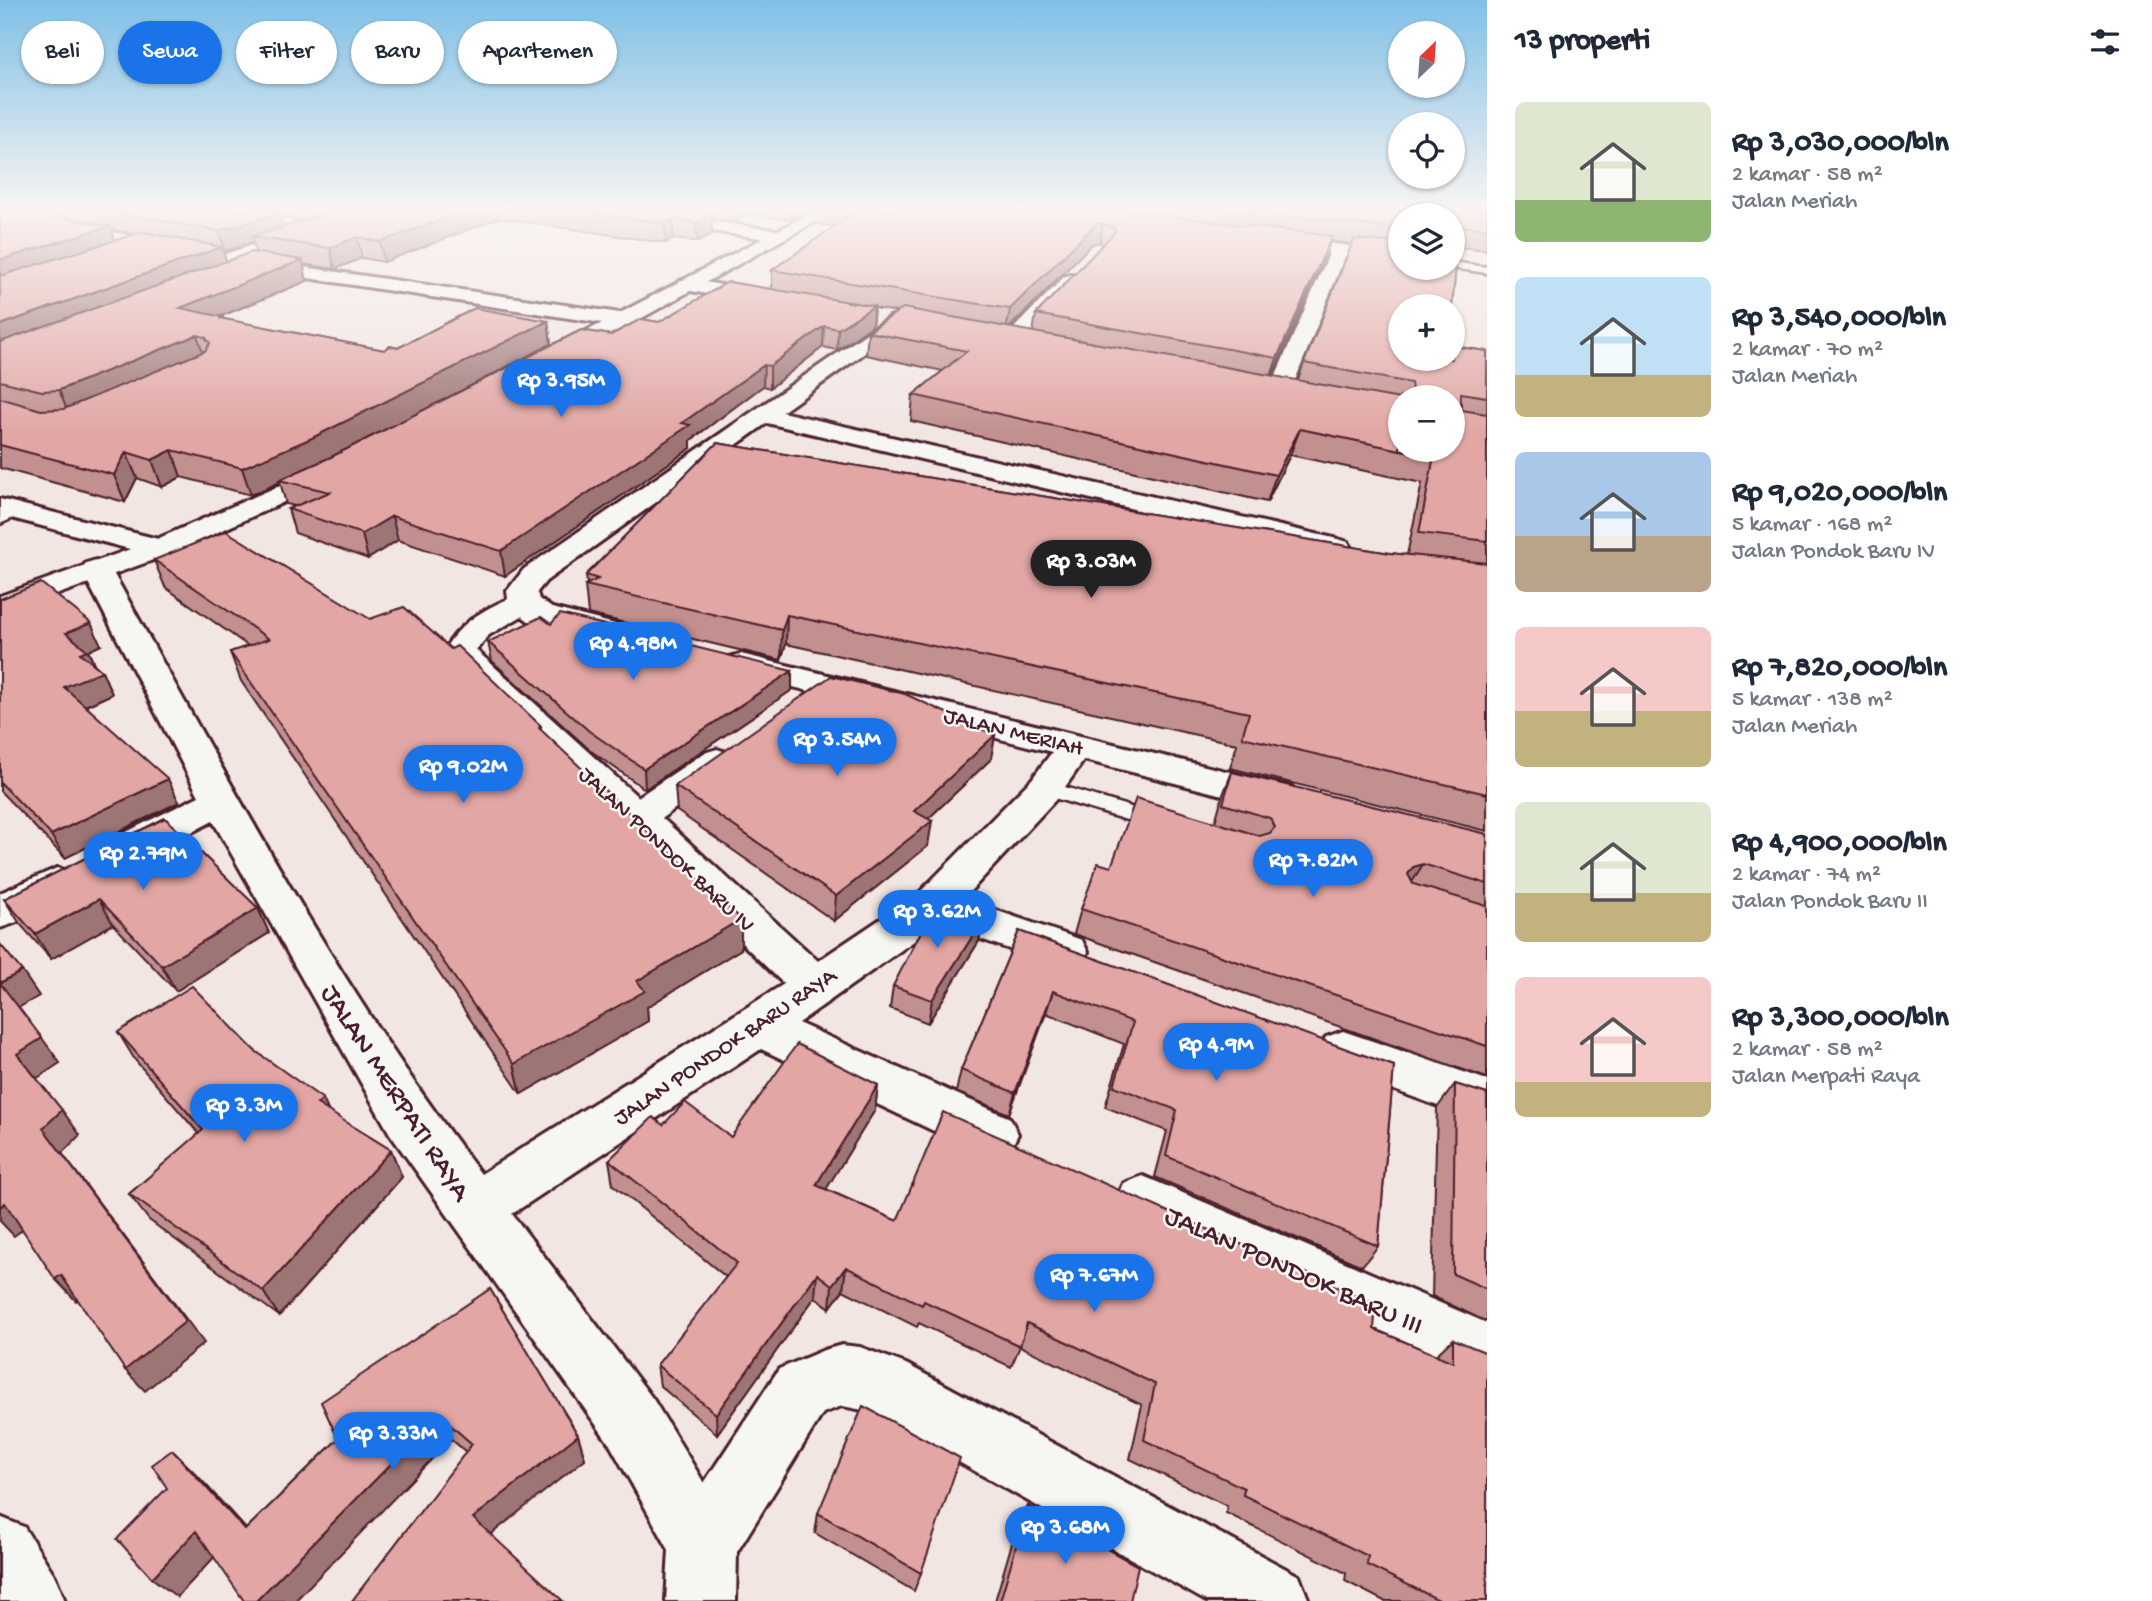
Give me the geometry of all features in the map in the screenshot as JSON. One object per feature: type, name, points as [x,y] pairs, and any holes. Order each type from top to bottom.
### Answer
[{"type":"street","points":[[387,285],[624,320]]},
{"type":"street","points":[[532,368],[687,285],[792,303]]},
{"type":"street","points":[[1012,341],[1067,285]]},
{"type":"street","points":[[1279,393],[1324,285]]},
{"type":"street","points":[[872,317],[923,326]]},
{"type":"street","points":[[635,638],[532,609],[522,590],[534,576],[897,321]]},
{"type":"street","points":[[986,337],[1038,347]]},
{"type":"street","points":[[1252,388],[1306,399]]},
{"type":"street","points":[[764,415],[1359,560],[1158,533]]},
{"type":"street","points":[[704,457],[745,464]]},
{"type":"street","points":[[2,603],[160,548],[354,460]]},
{"type":"street","points":[[6,512],[160,548]]},
{"type":"street","name":"JALAN MERPATI RAYA","points":[[96,569],[221,801],[339,1005],[401,1107],[631,1421],[702,1572]]},
{"type":"street","name":"JALAN PONDOK BARU IV","points":[[532,609],[499,614],[471,634],[459,652],[816,985]]},
{"type":"street","name":"JALAN MERIAH","points":[[716,658],[1304,802]]},
{"type":"street","points":[[794,708],[823,684]]},
{"type":"street","points":[[635,818],[749,739]]},
{"type":"street","name":"JALAN PONDOK BARU RAYA","points":[[474,1208],[758,1026],[933,905],[1045,788],[1076,745]]},
{"type":"street","points":[[0,912],[221,801]]},
{"type":"street","points":[[933,905],[1100,964]]},
{"type":"street","points":[[758,1026],[1040,1155]]},
{"type":"street","points":[[1307,1038],[1487,1102]]},
{"type":"street","name":"JALAN PONDOK BARU III","points":[[1104,1184],[1487,1353]]},
{"type":"street","points":[[702,1572],[801,1391],[824,1378],[853,1374],[884,1386],[1274,1601]]},
{"type":"street","points":[[0,1551],[30,1601]]},
{"type":"lane","points":[[1045,788],[1173,828]]},
{"type":"building","points":[[0,285],[115,285],[0,325]]},
{"type":"building","points":[[160,285],[239,285],[180,308],[384,350],[390,346],[398,348],[475,308],[548,321],[312,438],[242,468],[172,450],[152,460],[126,452],[114,475],[0,445],[0,398],[41,410],[64,409],[205,351],[210,343],[205,337],[197,335],[59,390],[42,391],[0,381],[0,342]]},
{"type":"building","points":[[723,285],[745,285],[874,306],[838,329],[824,326],[770,366],[764,365],[682,423],[690,425],[501,551],[392,516],[362,534],[288,509],[330,492],[279,480],[333,456],[581,330],[611,335],[641,319],[659,322]]},
{"type":"building","points":[[862,285],[1035,285],[1010,309]]},
{"type":"building","points":[[1064,285],[1310,285],[1277,358],[1036,314]]},
{"type":"building","points":[[1336,285],[1454,285],[1453,294],[1388,294],[1388,371],[1465,371],[1465,348],[1487,351],[1487,397],[1465,394],[1465,385],[1411,383],[1304,363]]},
{"type":"building","points":[[903,308],[1388,397],[1388,447],[1300,429],[1276,475],[913,395],[967,351],[868,332]]},
{"type":"building","points":[[1465,411],[1487,414],[1487,541],[1419,533],[1433,462],[1465,462]]},
{"type":"building","points":[[717,443],[1390,553],[1487,563],[1487,794],[1242,737],[1249,713],[787,615],[782,630],[585,585],[598,579],[586,575]]},
{"type":"building","points":[[226,531],[370,619],[404,607],[451,649],[457,646],[541,726],[539,728],[741,919],[637,981],[645,991],[514,1064],[230,652],[269,639],[154,560]]},
{"type":"building","points":[[41,583],[91,623],[66,633],[87,650],[80,653],[102,671],[64,687],[168,779],[51,835],[0,782],[0,599]]},
{"type":"building","points":[[560,614],[792,671],[644,769],[589,731],[488,642],[541,617],[551,624]]},
{"type":"building","points":[[831,676],[905,694],[995,735],[914,811],[932,821],[836,896],[675,786]]},
{"type":"building","points":[[1232,772],[1487,834],[1487,884],[1423,864],[1413,867],[1408,874],[1413,884],[1487,906],[1487,1046],[1081,909],[1098,863],[1111,867],[1136,798],[1260,836],[1270,833],[1275,827],[1270,818],[1223,804]]},
{"type":"building","points":[[165,818],[258,908],[162,966],[99,899],[35,934],[4,899]]},
{"type":"building","points":[[942,903],[984,918],[932,1000],[893,986],[932,910]]},
{"type":"building","points":[[1019,931],[1394,1066],[1378,1246],[1166,1156],[1177,1110],[1114,1086],[1133,1022],[1053,991],[1015,1093],[961,1070]]},
{"type":"building","points":[[0,944],[22,971],[0,983]]},
{"type":"building","points":[[0,983],[42,1038],[17,1054],[62,1110],[43,1128],[186,1321],[125,1370],[61,1275],[55,1279],[5,1203],[0,1207]]},
{"type":"building","points":[[192,986],[254,1050],[323,1099],[317,1104],[391,1150],[263,1291],[129,1194],[203,1130],[118,1032]]},
{"type":"building","points":[[797,1044],[878,1085],[816,1185],[897,1221],[943,1112],[1376,1304],[1374,1329],[1453,1362],[1453,1339],[1487,1353],[1487,1601],[1441,1601],[1367,1565],[1368,1556],[1243,1495],[1244,1488],[1144,1440],[1155,1384],[1027,1323],[1020,1346],[924,1301],[922,1305],[846,1267],[832,1285],[817,1274],[716,1414],[657,1365],[737,1263],[609,1160],[653,1117],[663,1125],[685,1102],[731,1137]]},
{"type":"building","points":[[1455,1084],[1487,1094],[1487,1289],[1453,1274]]},
{"type":"building","points":[[490,1289],[578,1435],[473,1518],[563,1601],[352,1601],[472,1444],[439,1415],[256,1601],[244,1601],[196,1531],[152,1578],[117,1539],[167,1488],[152,1465],[172,1450],[245,1530],[338,1439],[321,1402]]},
{"type":"building","points":[[863,1406],[960,1458],[921,1573],[818,1513]]},
{"type":"building","points":[[1028,1506],[1138,1566],[1130,1601],[1000,1601]]}]
